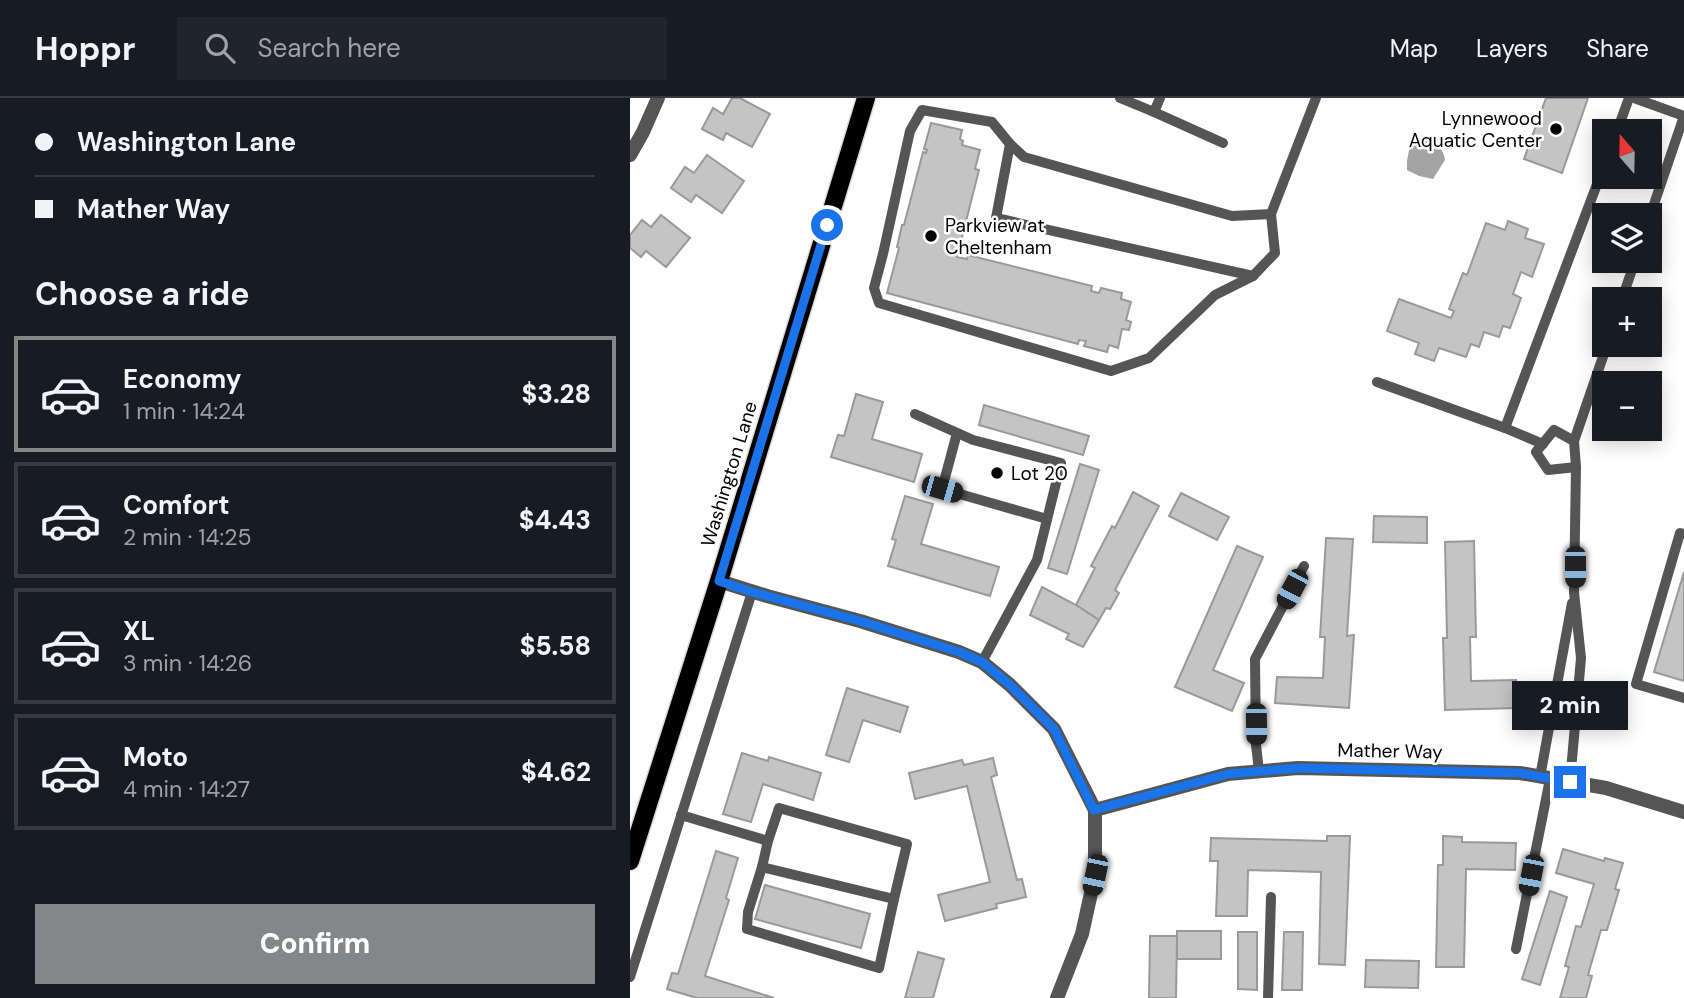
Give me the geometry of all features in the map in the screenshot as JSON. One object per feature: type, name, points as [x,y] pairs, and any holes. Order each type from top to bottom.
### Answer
[{"type":"main road","name":"Washington Lane","points":[[631,855],[719,581],[866,98]]},
{"type":"street","points":[[630,155],[658,98]]},
{"type":"street","points":[[719,581],[860,621],[959,652],[982,662],[1010,685],[1054,729],[1094,810],[1095,875],[1082,934],[1057,998]]},
{"type":"street","name":"Mather Way","points":[[1094,810],[1228,774],[1298,768],[1520,773],[1605,788],[1684,812]]},
{"type":"lane","points":[[1120,98],[1223,143]]},
{"type":"lane","points":[[1154,113],[1160,98]]},
{"type":"lane","points":[[1271,214],[1232,215],[1219,212],[1024,157],[992,122],[922,110],[911,131],[874,288],[879,303],[1111,371],[1149,358],[1214,295],[1253,276],[1275,253],[1271,214],[1316,98]]},
{"type":"lane","points":[[1622,119],[1632,98],[1684,116],[1654,203]]},
{"type":"lane","points":[[1010,144],[996,218],[1253,276]]},
{"type":"lane","points":[[1505,428],[1595,189]]},
{"type":"lane","points":[[1570,782],[1581,658],[1574,592],[1574,441],[1602,357]]},
{"type":"lane","points":[[1377,382],[1543,444]]},
{"type":"lane","points":[[915,414],[973,440],[1061,463],[1037,560],[982,662]]},
{"type":"lane","points":[[1574,441],[1554,430],[1536,452],[1548,470],[1576,467]]},
{"type":"lane","points":[[957,433],[942,489],[1047,519]]},
{"type":"lane","points":[[1684,534],[1680,533],[1636,684],[1684,698]]},
{"type":"lane","points":[[1259,771],[1255,659],[1304,566]]},
{"type":"lane","points":[[630,978],[752,592]]},
{"type":"lane","points":[[1516,949],[1574,592]]},
{"type":"lane","points":[[779,808],[907,844],[879,968],[747,929],[748,912],[762,867],[779,808]]},
{"type":"lane","points":[[681,816],[768,841]]},
{"type":"lane","points":[[762,867],[894,899]]},
{"type":"lane","points":[[1268,998],[1271,897]]},
{"type":"shaded area","points":[[1422,140],[1438,146],[1444,155],[1445,160],[1433,179],[1407,170],[1410,145]]},
{"type":"building","points":[[732,98],[740,98],[770,114],[752,147],[726,133],[723,140],[702,129],[713,108],[723,114]]},
{"type":"building","name":"Lynnewood Aquatic Center","points":[[1546,98],[1588,98],[1562,173],[1524,159]]},
{"type":"building","name":"Parkview at Cheltenham","points":[[931,123],[962,130],[962,145],[980,150],[975,169],[979,170],[957,257],[967,259],[968,255],[1092,286],[1091,291],[1099,293],[1101,288],[1122,293],[1121,299],[1131,302],[1126,320],[1131,322],[1129,330],[1122,329],[1118,348],[1109,345],[1107,352],[1084,346],[1086,341],[1079,340],[1078,344],[887,293],[902,225],[923,152],[926,153],[927,150],[924,149]]},
{"type":"building","points":[[707,155],[744,181],[722,213],[696,195],[691,202],[671,188],[685,167],[694,173]]},
{"type":"building","points":[[661,215],[690,238],[666,267],[646,251],[641,257],[630,248],[630,235],[642,220],[651,227]]},
{"type":"building","points":[[1508,221],[1528,229],[1525,238],[1544,244],[1532,277],[1521,272],[1513,294],[1521,298],[1510,328],[1503,326],[1499,337],[1484,332],[1479,347],[1471,344],[1466,357],[1439,348],[1434,361],[1415,354],[1419,343],[1387,331],[1399,299],[1451,318],[1454,311],[1449,309],[1463,273],[1467,275],[1486,223],[1505,230]]},
{"type":"building","points":[[856,394],[883,402],[872,439],[922,454],[914,482],[831,457],[838,435],[844,436]]},
{"type":"building","points":[[984,405],[1089,436],[1083,455],[979,425]]},
{"type":"building","points":[[1080,464],[1099,470],[1067,574],[1048,568]]},
{"type":"building","points":[[1133,492],[1159,506],[1115,590],[1119,593],[1110,609],[1106,608],[1099,620],[1076,605],[1095,568],[1091,566],[1112,526],[1115,528]]},
{"type":"building","points":[[1181,493],[1229,517],[1217,540],[1169,516]]},
{"type":"building","points":[[905,496],[933,504],[921,544],[999,567],[990,596],[888,566],[896,540],[892,539]]},
{"type":"building","points":[[1374,516],[1427,517],[1427,543],[1373,542]]},
{"type":"building","points":[[1326,538],[1353,539],[1347,636],[1354,635],[1349,708],[1275,703],[1277,677],[1323,678],[1325,637],[1320,637]]},
{"type":"building","points":[[1474,541],[1476,637],[1470,637],[1471,681],[1516,680],[1517,708],[1445,710],[1445,542]]},
{"type":"building","points":[[1237,546],[1263,557],[1213,670],[1244,683],[1232,711],[1175,687]]},
{"type":"building","points":[[1684,572],[1684,681],[1654,672]]},
{"type":"building","points":[[1042,587],[1099,620],[1083,647],[1066,639],[1069,634],[1030,615]]},
{"type":"building","points":[[847,688],[908,707],[900,732],[863,720],[849,762],[826,755]]},
{"type":"building","points":[[742,753],[768,761],[769,757],[821,773],[813,800],[763,784],[751,822],[723,814]]},
{"type":"building","points":[[993,758],[997,775],[991,777],[1017,880],[1022,879],[1026,897],[996,904],[997,908],[945,921],[938,895],[990,882],[967,786],[915,799],[909,773],[962,760],[964,765]]},
{"type":"building","points":[[1327,836],[1350,836],[1345,965],[1319,964],[1321,872],[1248,870],[1247,916],[1216,916],[1218,861],[1210,861],[1211,838],[1327,841]]},
{"type":"building","points":[[1443,836],[1462,837],[1462,842],[1516,843],[1515,870],[1466,869],[1464,967],[1436,967],[1438,865],[1443,865]]},
{"type":"building","points":[[1563,849],[1604,861],[1605,858],[1623,863],[1615,889],[1619,890],[1607,930],[1601,930],[1588,975],[1592,976],[1586,998],[1560,998],[1576,926],[1581,927],[1594,884],[1556,873]]},
{"type":"building","points":[[716,851],[738,858],[726,898],[729,900],[705,976],[774,998],[697,998],[667,989],[672,973],[678,974]]},
{"type":"building","points":[[765,885],[870,914],[861,948],[755,919]]},
{"type":"building","points":[[1550,891],[1567,897],[1540,985],[1522,979]]},
{"type":"building","points":[[1177,931],[1221,931],[1221,959],[1177,959]]},
{"type":"building","points":[[1238,932],[1257,932],[1257,990],[1238,989]]},
{"type":"building","points":[[1284,932],[1303,932],[1302,990],[1282,990]]},
{"type":"building","points":[[1150,936],[1177,936],[1176,998],[1149,998]]},
{"type":"building","points":[[918,952],[944,959],[933,998],[905,998]]},
{"type":"building","points":[[1366,960],[1419,961],[1418,988],[1365,987]]},
{"type":"place","name":"Lynnewood Aquatic Center","points":[[1556,129]]},
{"type":"place","name":"Parkview at Cheltenham","points":[[931,236]]},
{"type":"place","name":"Lot 20","points":[[997,473]]},
{"type":"route","points":[[827,225],[719,581],[860,621],[959,652],[982,662],[1010,685],[1054,729],[1094,810],[1228,774],[1298,768],[1520,773],[1570,782]]}]
